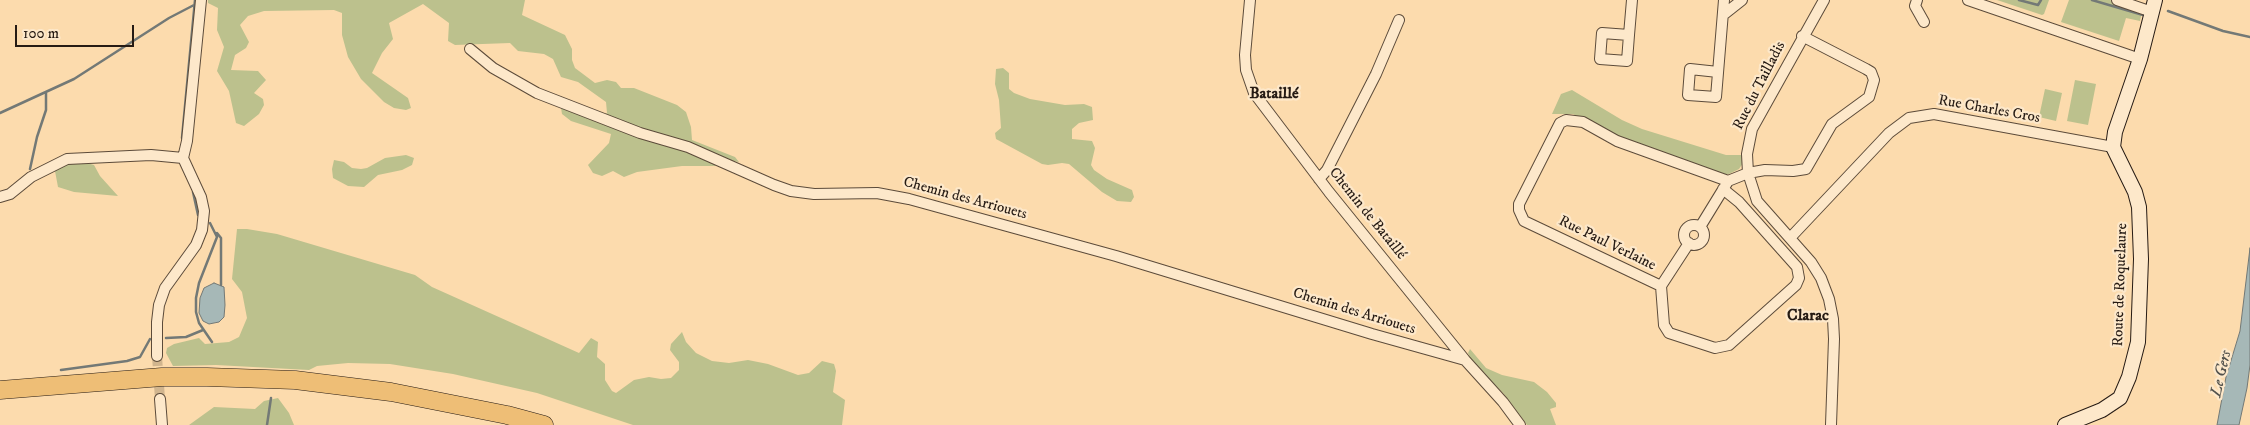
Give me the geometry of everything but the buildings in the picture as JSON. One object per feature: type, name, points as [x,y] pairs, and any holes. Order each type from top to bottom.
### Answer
[{"type":"highway","points":[[0,390],[162,377],[207,376],[295,380],[391,392],[506,414],[544,425]]},
{"type":"street","points":[[157,356],[156,322],[165,288],[196,245],[202,230],[204,212],[201,197],[184,158],[188,141],[200,0]]},
{"type":"street","name":"Chemin de Bataillé","points":[[1250,0],[1245,55],[1250,83],[1262,104],[1319,179],[1520,425]]},
{"type":"street","points":[[1630,35],[1632,0]]},
{"type":"street","points":[[1718,72],[1724,0]]},
{"type":"street","points":[[1723,15],[1742,0]]},
{"type":"street","name":"Rue du Tailladis","points":[[1824,0],[1802,36],[1752,129],[1747,154],[1748,173],[1757,201],[1811,262],[1821,278],[1833,319],[1834,368],[1831,425]]},
{"type":"street","points":[[1917,0],[1915,6],[1924,22]]},
{"type":"street","points":[[1968,0],[2140,59]]},
{"type":"street","points":[[2113,147],[2119,120],[2140,59],[2154,6],[2117,0]]},
{"type":"street","points":[[1319,179],[1327,170],[1376,74],[1399,20]]},
{"type":"street","points":[[1661,286],[1689,243],[1695,245],[1702,240],[1703,232],[1700,227],[1726,185],[1748,173],[1765,170],[1802,171],[1806,169],[1832,124],[1862,104],[1869,97],[1874,80],[1871,72],[1802,36]]},
{"type":"street","name":"Chemin des Arriouets","points":[[470,49],[493,68],[537,93],[640,133],[688,147],[791,191],[814,194],[877,193],[909,199],[1125,259],[1372,334],[1465,360]]},
{"type":"street","name":"Rue Charles Cros","points":[[1790,238],[1889,133],[1909,118],[1934,114],[2113,147]]},
{"type":"street","name":"Rue Paul Verlaine","points":[[1574,119],[1616,141],[1726,185],[1797,266],[1799,278],[1796,285],[1729,345],[1716,348],[1669,333],[1664,325],[1661,286],[1524,221],[1519,204],[1560,123],[1574,119]]},
{"type":"street","name":"Route de Roquelaure","points":[[2065,425],[2102,410],[2120,398],[2129,377],[2138,342],[2141,259],[2139,207],[2135,192],[2113,147]]},
{"type":"street","points":[[0,197],[10,194],[31,177],[67,159],[151,155],[184,158]]},
{"type":"street","points":[[160,399],[162,425]]},
{"type":"green space","points":[[208,0],[525,0],[522,15],[565,35],[572,49],[572,60],[575,68],[595,83],[607,80],[616,82],[621,88],[634,88],[677,105],[686,112],[691,127],[692,140],[735,157],[739,162],[722,159],[715,166],[682,166],[637,172],[624,177],[613,171],[602,176],[593,173],[588,165],[609,143],[611,134],[571,121],[562,114],[561,108],[592,120],[607,113],[606,102],[578,82],[561,77],[553,59],[544,54],[518,51],[510,43],[455,45],[448,41],[449,23],[423,4],[389,23],[393,39],[382,53],[372,73],[408,98],[411,108],[406,110],[394,108],[384,102],[361,79],[348,57],[342,35],[342,13],[334,10],[264,11],[248,16],[240,25],[249,42],[246,48],[235,55],[231,70],[258,71],[266,80],[254,93],[263,99],[264,105],[259,114],[244,126],[236,123],[229,91],[217,71],[224,47],[217,30],[218,8],[208,3]]},
{"type":"green space","points":[[1997,0],[2049,0],[2042,15]]},
{"type":"green space","points":[[2069,0],[2110,0],[2142,11],[2140,21],[2126,18],[2119,41],[2061,22]]},
{"type":"green space","points":[[1003,68],[1009,73],[1009,89],[1014,93],[1030,99],[1065,105],[1084,104],[1092,107],[1093,120],[1079,123],[1072,129],[1072,139],[1092,141],[1095,148],[1091,165],[1094,170],[1107,179],[1132,190],[1134,197],[1131,202],[1117,201],[1102,192],[1069,164],[1042,164],[996,139],[995,133],[1001,128],[999,100],[995,84],[996,69]]},
{"type":"green space","points":[[2075,80],[2096,84],[2088,125],[2067,121]]},
{"type":"green space","points":[[2045,89],[2062,93],[2056,121],[2039,117]]},
{"type":"green space","points":[[1572,90],[1622,120],[1642,129],[1726,155],[1742,155],[1743,163],[1739,169],[1729,174],[1723,174],[1619,138],[1573,114],[1552,114],[1561,94]]},
{"type":"green space","points":[[406,155],[414,158],[412,165],[402,170],[378,175],[364,187],[348,186],[333,178],[334,160],[344,162],[352,168],[361,169],[367,168],[385,158]]},
{"type":"green space","points":[[80,161],[94,165],[100,176],[118,196],[74,192],[58,187],[55,171],[64,165]]},
{"type":"green space","points":[[237,229],[277,234],[415,275],[432,287],[579,353],[591,338],[598,342],[597,357],[605,364],[605,380],[612,391],[616,393],[634,380],[649,377],[671,378],[679,370],[679,362],[670,350],[671,344],[682,332],[686,342],[696,353],[712,361],[729,363],[748,360],[768,364],[798,375],[809,373],[822,361],[834,364],[836,371],[833,392],[845,400],[842,425],[633,425],[537,393],[453,374],[390,364],[348,363],[317,366],[309,370],[216,365],[173,366],[166,353],[167,348],[174,344],[199,338],[205,344],[229,342],[239,337],[247,318],[242,292],[232,279]]},
{"type":"green space","points":[[1470,349],[1486,368],[1502,375],[1534,382],[1547,392],[1556,403],[1556,407],[1550,409],[1556,425],[1527,425],[1504,394],[1472,362],[1468,353]]},
{"type":"green space","points":[[278,398],[289,413],[294,425],[189,425],[214,407],[255,409],[264,401]]},
{"type":"shaded area","points":[[2250,248],[2250,365],[2247,388],[2239,425],[2217,425],[2226,377],[2240,331]]},
{"type":"shaded area","points":[[214,283],[224,287],[224,317],[219,322],[209,324],[203,321],[199,313],[200,298],[204,288]]},
{"type":"waterway","points":[[182,138],[195,0]]},
{"type":"waterway","points":[[2019,0],[2038,5],[2041,0]]},
{"type":"waterway","points":[[2092,0],[2143,15]]},
{"type":"waterway","points":[[0,113],[74,79],[169,18],[194,5]]},
{"type":"waterway","points":[[2168,11],[2223,31],[2250,37]]},
{"type":"waterway","points":[[30,169],[37,137],[46,110],[46,92]]},
{"type":"waterway","points":[[193,192],[198,215]]},
{"type":"waterway","points":[[210,223],[217,237],[199,283],[196,312],[199,323],[212,342]]},
{"type":"waterway","points":[[217,233],[221,238],[221,285]]},
{"type":"waterway","points":[[166,338],[186,337],[203,330]]},
{"type":"waterway","points":[[61,370],[127,361],[140,357],[150,339]]},
{"type":"waterway","points":[[267,425],[271,398]]},
{"type":"tunnel","points":[[157,356],[160,399]]},
{"type":"district","name":"Bataillé","points":[[1274,95]]},
{"type":"district","name":"Clarac","points":[[1808,317]]},
{"type":"water label","name":"Le Gers","points":[[2222,374]]}]
